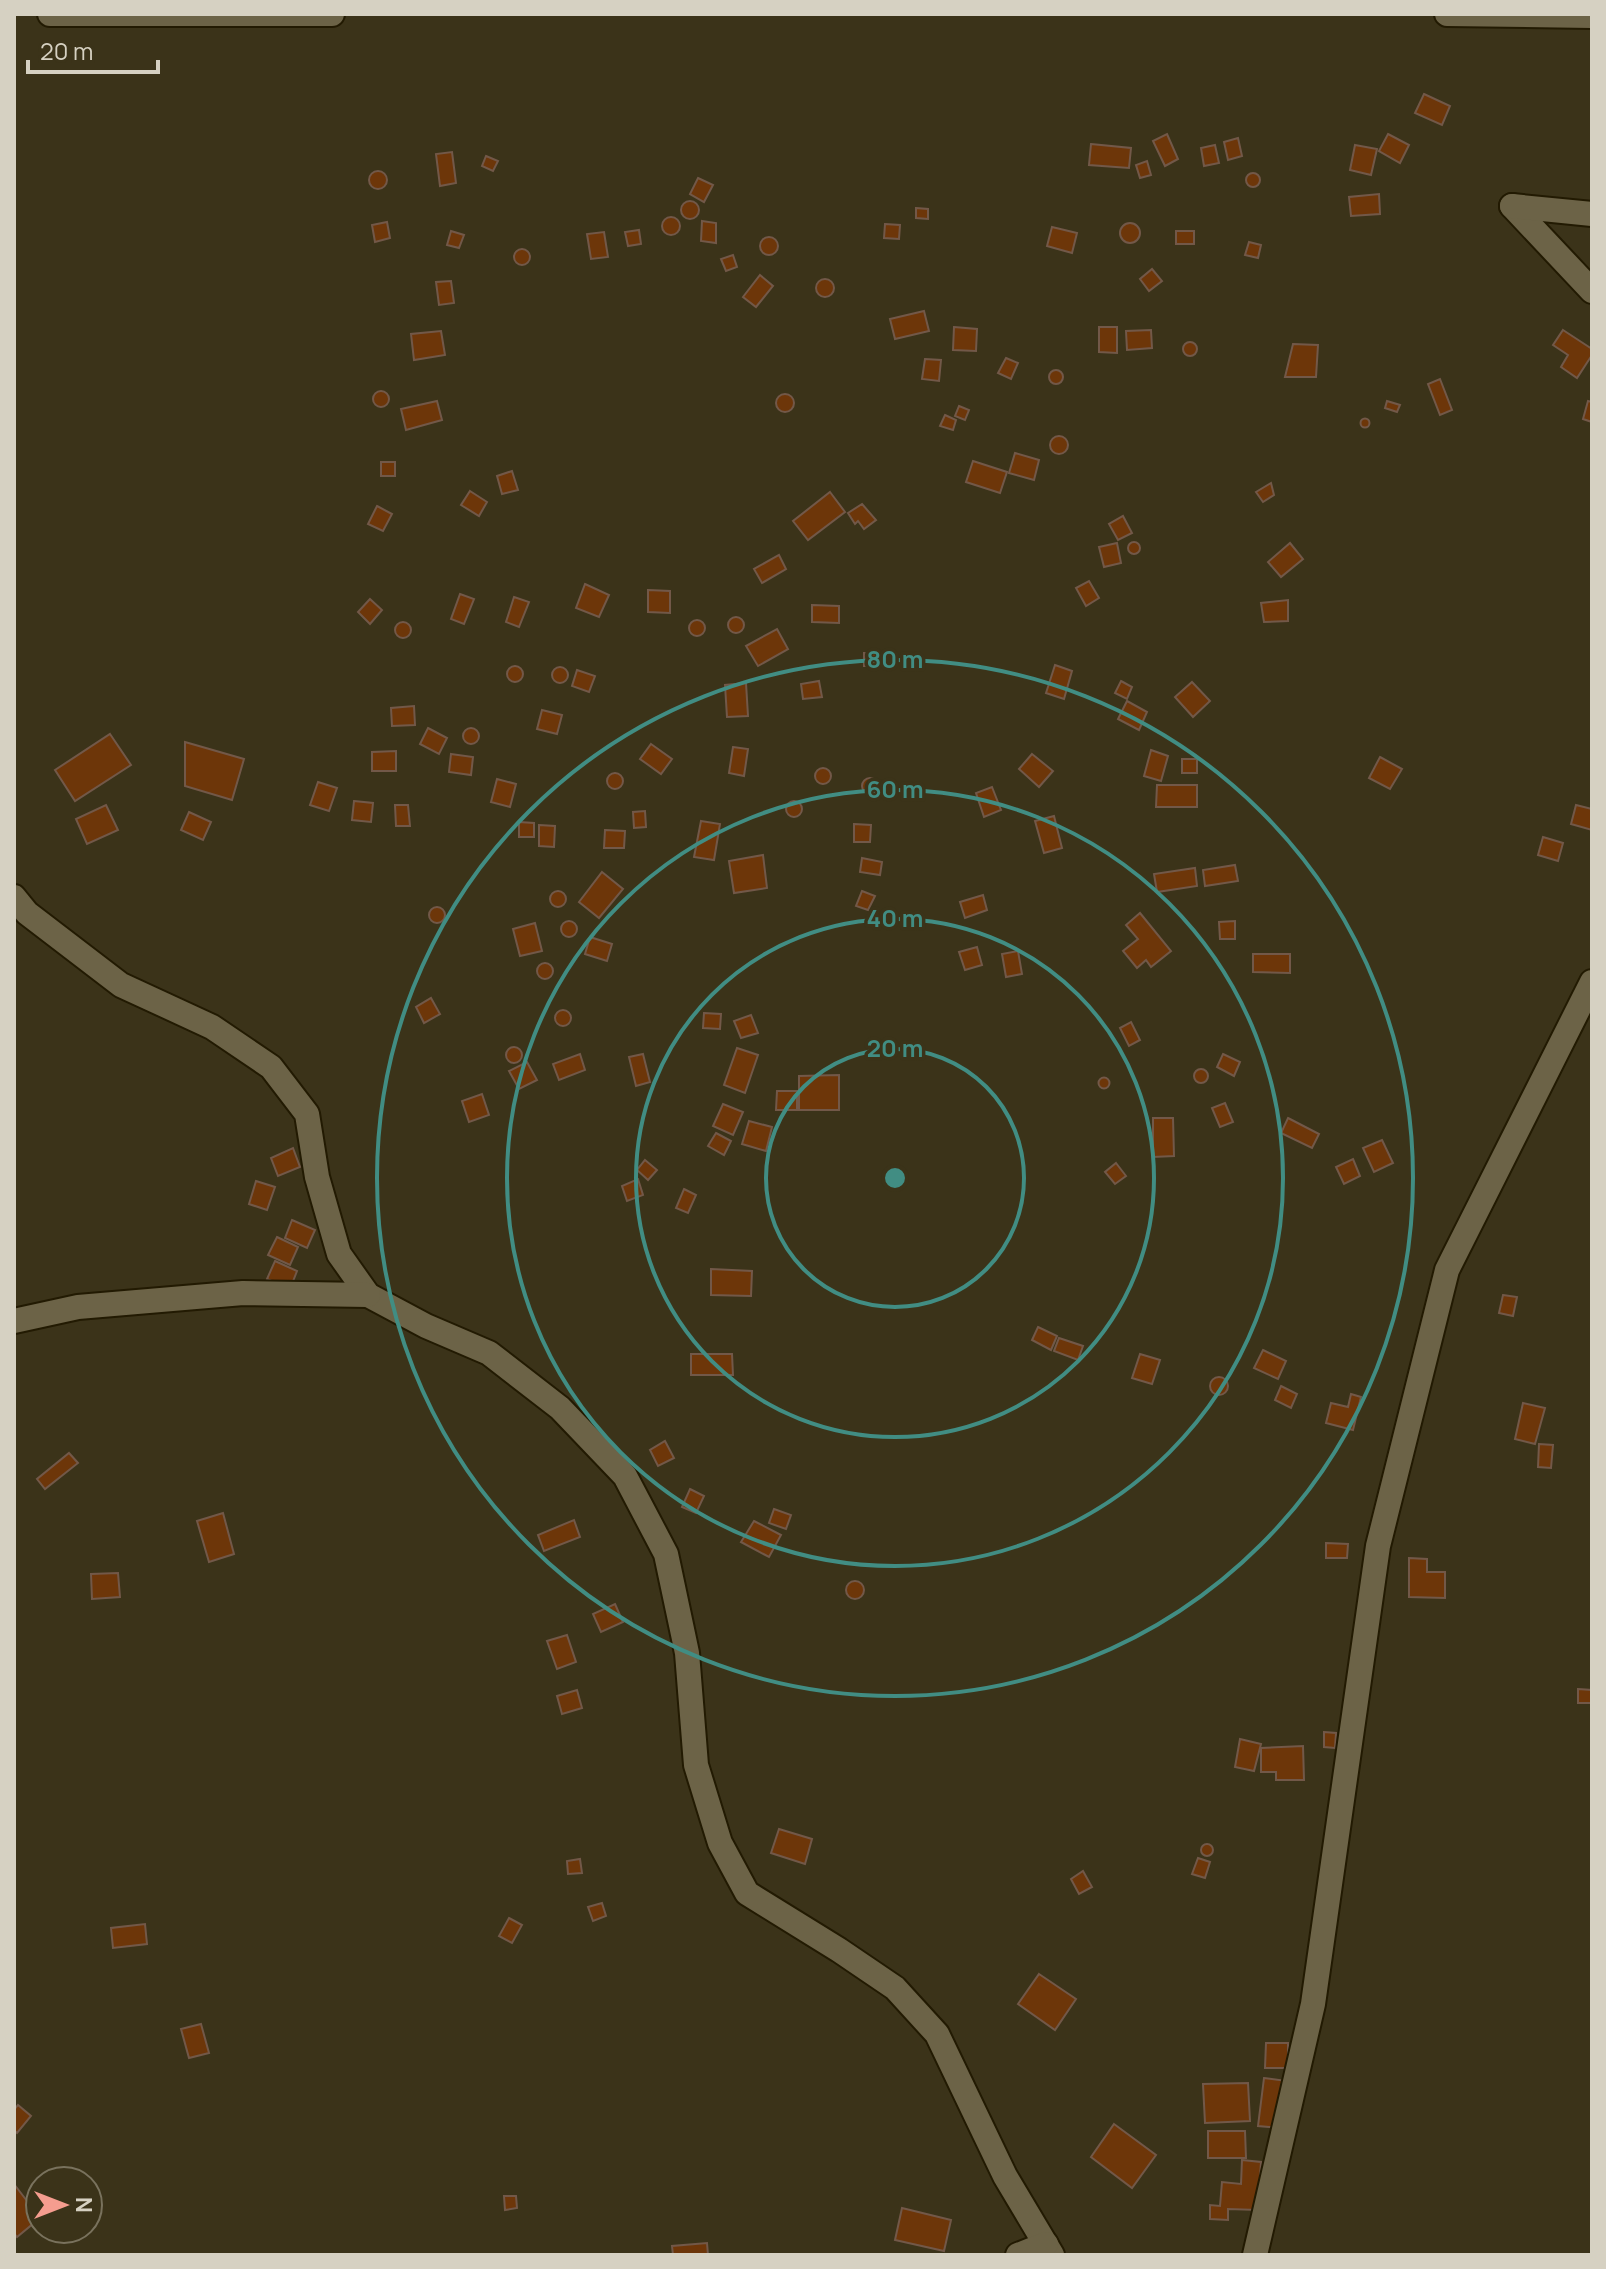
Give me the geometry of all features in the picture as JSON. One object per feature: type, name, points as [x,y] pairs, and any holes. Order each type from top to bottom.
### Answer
[{"type":"street","points":[[50,14],[332,14]]},
{"type":"street","points":[[1447,14],[1592,16]]},
{"type":"street","points":[[1592,214],[1512,206],[1592,291]]},
{"type":"street","points":[[14,897],[27,913],[121,985],[212,1027],[271,1067],[307,1114],[317,1177],[339,1254],[368,1295],[426,1326],[489,1353],[560,1408],[625,1476],[666,1554],[687,1653],[696,1765],[720,1843],[747,1893],[895,1988],[937,2034],[1005,2176],[1049,2250],[1018,2255]]},
{"type":"street","points":[[1255,2255],[1313,2004],[1378,1546],[1447,1270],[1592,982]]},
{"type":"street","points":[[14,1321],[78,1307],[243,1293],[368,1295]]},
{"type":"building","points":[[1424,94],[1450,106],[1442,125],[1415,113]]},
{"type":"building","points":[[1167,134],[1178,159],[1165,166],[1153,141]]},
{"type":"building","points":[[1388,134],[1409,145],[1400,163],[1379,151]]},
{"type":"building","points":[[1238,138],[1242,156],[1228,160],[1224,142]]},
{"type":"building","points":[[1091,144],[1131,148],[1129,168],[1089,165]]},
{"type":"building","points":[[1215,145],[1219,163],[1204,166],[1201,148]]},
{"type":"building","points":[[1355,145],[1377,149],[1371,175],[1350,170]]},
{"type":"building","points":[[452,152],[456,183],[440,186],[436,154]]},
{"type":"building","points":[[486,156],[498,161],[493,171],[482,166]]},
{"type":"building","points":[[1147,161],[1151,175],[1140,178],[1136,165]]},
{"type":"building","points":[[378,171],[387,180],[378,189],[369,180]]},
{"type":"building","points":[[1253,173],[1260,180],[1253,187],[1246,180]]},
{"type":"building","points":[[698,178],[713,185],[704,202],[690,194]]},
{"type":"building","points":[[1379,194],[1380,214],[1351,216],[1349,197]]},
{"type":"building","points":[[690,201],[699,210],[690,219],[681,210]]},
{"type":"building","points":[[916,208],[928,209],[928,219],[916,218]]},
{"type":"building","points":[[671,217],[680,226],[671,235],[662,226]]},
{"type":"building","points":[[702,221],[716,223],[716,243],[701,241]]},
{"type":"building","points":[[387,222],[390,238],[375,242],[372,225]]},
{"type":"building","points":[[1130,223],[1137,226],[1140,233],[1137,240],[1130,243],[1123,240],[1120,233],[1123,226]]},
{"type":"building","points":[[885,224],[900,225],[899,239],[884,238]]},
{"type":"building","points":[[1052,227],[1077,233],[1072,253],[1047,246]]},
{"type":"building","points":[[639,230],[641,244],[628,246],[625,232]]},
{"type":"building","points":[[451,231],[464,235],[459,248],[447,245]]},
{"type":"building","points":[[1176,231],[1194,231],[1194,244],[1176,244]]},
{"type":"building","points":[[604,232],[608,257],[591,259],[587,234]]},
{"type":"building","points":[[769,237],[778,246],[769,255],[760,246]]},
{"type":"building","points":[[1249,242],[1261,245],[1258,258],[1245,255]]},
{"type":"building","points":[[519,249],[525,249],[530,257],[528,263],[519,265],[514,260],[514,254]]},
{"type":"building","points":[[733,255],[737,267],[726,271],[721,259]]},
{"type":"building","points":[[1152,269],[1162,281],[1149,291],[1140,279]]},
{"type":"building","points":[[760,275],[773,286],[756,307],[743,297]]},
{"type":"building","points":[[825,279],[834,288],[825,297],[816,288]]},
{"type":"building","points":[[451,281],[454,303],[439,305],[436,282]]},
{"type":"building","points":[[924,311],[929,331],[895,339],[890,319]]},
{"type":"building","points":[[954,327],[977,329],[976,351],[953,350]]},
{"type":"building","points":[[1099,327],[1117,327],[1117,353],[1099,352]]},
{"type":"building","points":[[1151,330],[1152,348],[1127,350],[1126,331]]},
{"type":"building","points":[[1563,330],[1592,349],[1592,355],[1577,378],[1561,367],[1568,355],[1553,345]]},
{"type":"building","points":[[441,331],[445,355],[414,360],[411,334]]},
{"type":"building","points":[[1190,342],[1197,349],[1190,356],[1183,349]]},
{"type":"building","points":[[1293,344],[1318,345],[1316,377],[1285,377]]},
{"type":"building","points":[[1006,358],[1018,363],[1011,379],[998,373]]},
{"type":"building","points":[[925,359],[941,360],[939,381],[922,379]]},
{"type":"building","points":[[1056,370],[1063,377],[1056,384],[1049,377]]},
{"type":"building","points":[[1440,379],[1452,410],[1440,415],[1428,384]]},
{"type":"building","points":[[381,391],[387,393],[387,405],[381,407],[375,405],[373,399],[375,393]]},
{"type":"building","points":[[785,394],[794,403],[785,412],[776,403]]},
{"type":"building","points":[[437,401],[442,420],[406,430],[401,409]]},
{"type":"building","points":[[1387,401],[1400,405],[1397,412],[1385,408]]},
{"type":"building","points":[[1588,401],[1592,402],[1592,422],[1583,419]]},
{"type":"building","points":[[959,406],[969,410],[965,420],[955,416]]},
{"type":"building","points":[[945,415],[956,420],[953,430],[940,426]]},
{"type":"building","points":[[1365,418],[1370,423],[1365,428],[1360,423]]},
{"type":"building","points":[[1055,436],[1063,436],[1068,445],[1066,452],[1055,454],[1050,449],[1050,441]]},
{"type":"building","points":[[1015,453],[1039,460],[1034,480],[1009,473]]},
{"type":"building","points":[[973,461],[1007,472],[1000,493],[966,482]]},
{"type":"building","points":[[381,462],[395,462],[395,476],[381,476]]},
{"type":"building","points":[[512,471],[518,490],[502,494],[497,476]]},
{"type":"building","points":[[1271,483],[1274,495],[1263,502],[1256,492]]},
{"type":"building","points":[[470,491],[487,502],[479,516],[461,505]]},
{"type":"building","points":[[830,492],[845,512],[808,540],[793,521]]},
{"type":"building","points":[[862,504],[876,520],[864,529],[858,521],[855,524],[848,513]]},
{"type":"building","points":[[377,506],[392,514],[383,531],[368,524]]},
{"type":"building","points":[[1123,516],[1132,533],[1118,540],[1109,524]]},
{"type":"building","points":[[1117,543],[1121,563],[1104,567],[1099,547]]},
{"type":"building","points":[[1129,543],[1139,543],[1139,553],[1129,553]]},
{"type":"building","points":[[1290,543],[1303,559],[1281,577],[1268,562]]},
{"type":"building","points":[[779,555],[786,569],[762,583],[754,569]]},
{"type":"building","points":[[1089,581],[1099,598],[1086,606],[1076,588]]},
{"type":"building","points":[[585,584],[609,595],[599,617],[576,608]]},
{"type":"building","points":[[648,590],[670,591],[670,613],[648,612]]},
{"type":"building","points":[[460,594],[474,599],[464,624],[451,619]]},
{"type":"building","points":[[514,597],[529,602],[519,627],[506,622]]},
{"type":"building","points":[[370,599],[382,610],[370,624],[358,612]]},
{"type":"building","points":[[1288,600],[1288,621],[1264,622],[1261,603]]},
{"type":"building","points":[[812,605],[839,606],[839,623],[812,622]]},
{"type":"building","points":[[736,617],[742,619],[742,631],[736,633],[730,631],[728,625],[730,619]]},
{"type":"building","points":[[697,620],[703,622],[703,634],[697,636],[691,634],[689,628],[691,622]]},
{"type":"building","points":[[403,622],[409,624],[409,636],[403,638],[397,636],[395,630],[397,624]]},
{"type":"building","points":[[777,629],[788,649],[758,666],[746,646]]},
{"type":"building","points":[[864,653],[882,653],[881,666],[864,666]]},
{"type":"building","points":[[1055,665],[1072,671],[1064,699],[1046,693]]},
{"type":"building","points":[[515,666],[521,668],[521,680],[515,682],[509,680],[507,674],[509,668]]},
{"type":"building","points":[[560,667],[566,669],[566,681],[560,683],[554,681],[552,675],[554,669]]},
{"type":"building","points":[[577,670],[595,676],[589,692],[572,686]]},
{"type":"building","points":[[819,681],[822,697],[803,699],[801,684]]},
{"type":"building","points":[[1121,681],[1132,687],[1127,699],[1115,693]]},
{"type":"building","points":[[1192,682],[1210,701],[1193,717],[1175,697]]},
{"type":"building","points":[[746,683],[748,716],[727,717],[725,685]]},
{"type":"building","points":[[1127,701],[1147,712],[1139,730],[1118,719]]},
{"type":"building","points":[[414,706],[415,725],[392,726],[391,708]]},
{"type":"building","points":[[542,710],[562,715],[557,734],[537,729]]},
{"type":"building","points":[[428,728],[447,738],[439,754],[420,744]]},
{"type":"building","points":[[471,728],[477,730],[477,742],[471,744],[465,742],[463,736],[465,730]]},
{"type":"building","points":[[110,734],[131,765],[75,801],[55,770]]},
{"type":"building","points":[[185,742],[244,759],[232,800],[185,786]]},
{"type":"building","points":[[651,744],[672,759],[661,774],[640,759]]},
{"type":"building","points":[[733,747],[748,749],[744,776],[729,773]]},
{"type":"building","points":[[1151,750],[1168,756],[1161,781],[1144,776]]},
{"type":"building","points":[[396,751],[396,771],[372,771],[372,752]]},
{"type":"building","points":[[451,754],[473,757],[471,775],[449,772]]},
{"type":"building","points":[[1032,754],[1053,771],[1039,787],[1019,769]]},
{"type":"building","points":[[1380,757],[1402,769],[1390,789],[1369,778]]},
{"type":"building","points":[[1182,759],[1197,759],[1197,773],[1182,773]]},
{"type":"building","points":[[823,768],[829,770],[829,782],[823,784],[817,782],[815,776],[817,770]]},
{"type":"building","points":[[615,773],[621,775],[621,787],[615,789],[609,787],[607,781],[609,775]]},
{"type":"building","points":[[870,778],[876,780],[876,792],[870,794],[864,792],[862,786],[864,780]]},
{"type":"building","points":[[497,779],[516,784],[510,807],[491,802]]},
{"type":"building","points":[[318,782],[337,788],[329,811],[310,805]]},
{"type":"building","points":[[1157,785],[1197,785],[1197,807],[1156,807]]},
{"type":"building","points":[[992,787],[1001,810],[984,817],[976,793]]},
{"type":"building","points":[[354,801],[373,803],[371,822],[352,820]]},
{"type":"building","points":[[794,801],[800,803],[800,815],[794,817],[788,815],[786,809],[788,803]]},
{"type":"building","points":[[106,805],[118,830],[87,844],[76,819]]},
{"type":"building","points":[[395,805],[408,805],[410,826],[396,826]]},
{"type":"building","points":[[1576,805],[1592,809],[1592,830],[1571,824]]},
{"type":"building","points":[[645,811],[646,827],[634,828],[633,812]]},
{"type":"building","points":[[189,812],[211,822],[203,840],[181,830]]},
{"type":"building","points":[[1054,816],[1062,848],[1044,853],[1035,821]]},
{"type":"building","points":[[701,821],[720,824],[714,860],[694,857]]},
{"type":"building","points":[[519,822],[534,823],[534,837],[519,837]]},
{"type":"building","points":[[854,824],[871,825],[870,842],[854,842]]},
{"type":"building","points":[[539,825],[555,826],[554,847],[539,846]]},
{"type":"building","points":[[605,830],[625,831],[624,848],[604,848]]},
{"type":"building","points":[[1543,837],[1563,843],[1558,861],[1538,855]]},
{"type":"building","points":[[763,855],[767,888],[734,893],[729,861]]},
{"type":"building","points":[[862,858],[882,862],[880,875],[860,872]]},
{"type":"building","points":[[1235,865],[1238,881],[1205,886],[1203,870]]},
{"type":"building","points":[[1195,868],[1197,886],[1157,892],[1154,874]]},
{"type":"building","points":[[602,872],[623,889],[599,918],[579,902]]},
{"type":"building","points":[[558,891],[564,893],[564,905],[558,907],[552,905],[550,899],[552,893]]},
{"type":"building","points":[[862,891],[875,896],[868,910],[856,906]]},
{"type":"building","points":[[983,895],[987,910],[965,918],[960,902]]},
{"type":"building","points":[[437,907],[443,909],[443,921],[437,923],[431,921],[429,915],[431,909]]},
{"type":"building","points":[[1140,913],[1171,951],[1151,967],[1146,960],[1137,968],[1123,951],[1138,939],[1126,925]]},
{"type":"building","points":[[569,921],[575,923],[575,935],[569,937],[563,935],[561,929],[563,923]]},
{"type":"building","points":[[1235,921],[1235,939],[1220,939],[1219,922]]},
{"type":"building","points":[[535,923],[542,951],[520,956],[513,929]]},
{"type":"building","points":[[590,937],[612,944],[607,961],[585,954]]},
{"type":"building","points":[[977,947],[982,965],[965,970],[959,952]]},
{"type":"building","points":[[1018,951],[1022,974],[1006,977],[1002,954]]},
{"type":"building","points":[[1253,954],[1290,954],[1290,973],[1253,972]]},
{"type":"building","points":[[545,963],[551,965],[551,977],[545,979],[539,977],[537,971],[539,965]]},
{"type":"building","points":[[431,998],[440,1014],[424,1023],[416,1007]]},
{"type":"building","points":[[563,1010],[569,1012],[569,1024],[563,1026],[557,1024],[555,1018],[557,1012]]},
{"type":"building","points":[[704,1013],[721,1014],[720,1029],[703,1028]]},
{"type":"building","points":[[751,1015],[758,1033],[741,1038],[734,1021]]},
{"type":"building","points":[[1131,1022],[1140,1040],[1129,1046],[1120,1028]]},
{"type":"building","points":[[514,1047],[520,1049],[520,1061],[514,1063],[508,1061],[506,1055],[508,1049]]},
{"type":"building","points":[[737,1048],[758,1055],[745,1093],[724,1085]]},
{"type":"building","points":[[580,1054],[585,1070],[559,1080],[553,1064]]},
{"type":"building","points":[[643,1054],[650,1082],[636,1086],[629,1057]]},
{"type":"building","points":[[1223,1054],[1240,1062],[1234,1076],[1217,1067]]},
{"type":"building","points":[[527,1062],[537,1080],[519,1089],[509,1071]]},
{"type":"building","points":[[1201,1069],[1208,1076],[1201,1083],[1194,1076]]},
{"type":"building","points":[[839,1075],[839,1110],[799,1110],[799,1076]]},
{"type":"building","points":[[1104,1077],[1110,1083],[1104,1089],[1098,1083]]},
{"type":"building","points":[[777,1091],[797,1091],[797,1110],[776,1110]]},
{"type":"building","points":[[482,1094],[489,1115],[469,1122],[462,1101]]},
{"type":"building","points":[[1225,1103],[1233,1122],[1220,1127],[1212,1108]]},
{"type":"building","points":[[723,1104],[743,1112],[733,1135],[713,1126]]},
{"type":"building","points":[[1153,1118],[1173,1118],[1174,1156],[1153,1157]]},
{"type":"building","points":[[1288,1118],[1319,1134],[1312,1148],[1281,1133]]},
{"type":"building","points":[[749,1121],[772,1127],[766,1151],[742,1144]]},
{"type":"building","points":[[716,1133],[731,1141],[724,1155],[708,1146]]},
{"type":"building","points":[[1382,1140],[1393,1163],[1374,1172],[1363,1148]]},
{"type":"building","points":[[293,1148],[300,1167],[278,1176],[271,1158]]},
{"type":"building","points":[[1353,1159],[1360,1176],[1344,1184],[1336,1167]]},
{"type":"building","points":[[645,1160],[657,1170],[648,1180],[637,1170]]},
{"type":"building","points":[[1116,1163],[1126,1176],[1115,1184],[1105,1172]]},
{"type":"building","points":[[638,1179],[643,1195],[627,1201],[622,1186]]},
{"type":"building","points":[[256,1181],[275,1187],[267,1210],[249,1204]]},
{"type":"building","points":[[684,1189],[696,1195],[688,1213],[676,1208]]},
{"type":"building","points":[[292,1220],[315,1230],[307,1248],[285,1238]]},
{"type":"building","points":[[277,1237],[298,1247],[290,1265],[268,1255]]},
{"type":"building","points":[[275,1261],[297,1271],[290,1289],[267,1279]]},
{"type":"building","points":[[711,1269],[752,1271],[751,1296],[711,1295]]},
{"type":"building","points":[[1503,1295],[1517,1297],[1513,1316],[1499,1313]]},
{"type":"building","points":[[1038,1327],[1057,1336],[1051,1350],[1032,1340]]},
{"type":"building","points":[[1059,1338],[1083,1346],[1078,1360],[1054,1351]]},
{"type":"building","points":[[1263,1350],[1286,1361],[1278,1379],[1254,1368]]},
{"type":"building","points":[[691,1354],[732,1354],[733,1375],[691,1375]]},
{"type":"building","points":[[1140,1354],[1160,1360],[1152,1384],[1132,1378]]},
{"type":"building","points":[[1219,1377],[1228,1386],[1219,1395],[1210,1386]]},
{"type":"building","points":[[1281,1386],[1297,1394],[1291,1408],[1275,1400]]},
{"type":"building","points":[[1351,1394],[1361,1397],[1353,1430],[1326,1423],[1331,1403],[1348,1407]]},
{"type":"building","points":[[1523,1403],[1545,1408],[1535,1444],[1515,1439]]},
{"type":"building","points":[[665,1441],[674,1458],[658,1466],[650,1450]]},
{"type":"building","points":[[1539,1444],[1553,1445],[1551,1468],[1538,1467]]},
{"type":"building","points":[[69,1453],[78,1463],[45,1489],[37,1479]]},
{"type":"building","points":[[690,1489],[704,1496],[696,1513],[682,1507]]},
{"type":"building","points":[[774,1509],[791,1515],[786,1529],[769,1523]]},
{"type":"building","points":[[223,1513],[234,1554],[209,1562],[197,1521]]},
{"type":"building","points":[[574,1520],[580,1537],[544,1551],[538,1535]]},
{"type":"building","points":[[754,1521],[781,1535],[769,1557],[741,1542]]},
{"type":"building","points":[[1326,1543],[1348,1544],[1347,1558],[1326,1558]]},
{"type":"building","points":[[1409,1558],[1427,1559],[1427,1572],[1445,1572],[1445,1598],[1409,1597]]},
{"type":"building","points":[[118,1573],[120,1597],[92,1599],[91,1574]]},
{"type":"building","points":[[851,1581],[859,1581],[864,1590],[862,1597],[851,1599],[846,1594],[846,1586]]},
{"type":"building","points":[[615,1604],[623,1622],[601,1632],[593,1614]]},
{"type":"building","points":[[567,1635],[576,1662],[557,1669],[547,1641]]},
{"type":"building","points":[[1578,1689],[1592,1690],[1592,1703],[1578,1703]]},
{"type":"building","points":[[577,1690],[582,1708],[562,1714],[557,1696]]},
{"type":"building","points":[[1324,1732],[1336,1733],[1335,1748],[1324,1747]]},
{"type":"building","points":[[1240,1739],[1261,1744],[1254,1771],[1235,1767]]},
{"type":"building","points":[[1303,1746],[1304,1780],[1276,1780],[1276,1772],[1261,1772],[1261,1748]]},
{"type":"building","points":[[779,1829],[812,1839],[805,1864],[771,1853]]},
{"type":"building","points":[[1207,1844],[1213,1850],[1207,1856],[1201,1850]]},
{"type":"building","points":[[1198,1858],[1210,1862],[1205,1878],[1192,1874]]},
{"type":"building","points":[[580,1859],[582,1873],[568,1874],[567,1861]]},
{"type":"building","points":[[1083,1871],[1092,1887],[1079,1894],[1071,1879]]},
{"type":"building","points":[[602,1903],[606,1916],[593,1921],[588,1907]]},
{"type":"building","points":[[509,1918],[522,1925],[512,1943],[499,1936]]},
{"type":"building","points":[[145,1924],[147,1944],[113,1948],[111,1928]]},
{"type":"building","points":[[1039,1974],[1076,1999],[1055,2030],[1018,2004]]},
{"type":"building","points":[[201,2024],[209,2053],[189,2058],[181,2029]]},
{"type":"building","points":[[1266,2043],[1288,2043],[1288,2068],[1265,2068]]},
{"type":"building","points":[[1264,2078],[1287,2081],[1281,2128],[1258,2126]]},
{"type":"building","points":[[1248,2083],[1250,2121],[1205,2123],[1203,2084]]},
{"type":"building","points":[[18,2105],[31,2116],[17,2133],[14,2130],[14,2110]]},
{"type":"building","points":[[1114,2124],[1156,2155],[1132,2188],[1091,2157]]},
{"type":"building","points":[[1208,2131],[1245,2131],[1246,2158],[1208,2158]]},
{"type":"building","points":[[1242,2160],[1261,2162],[1258,2210],[1228,2209],[1228,2220],[1210,2219],[1210,2205],[1220,2206],[1222,2182],[1241,2184]]},
{"type":"building","points":[[14,2184],[24,2197],[24,2231],[17,2237],[14,2233]]},
{"type":"building","points":[[504,2196],[516,2196],[517,2208],[505,2210]]},
{"type":"building","points":[[902,2208],[951,2220],[944,2251],[895,2240]]},
{"type":"building","points":[[707,2243],[708,2255],[673,2255],[672,2246]]}]
